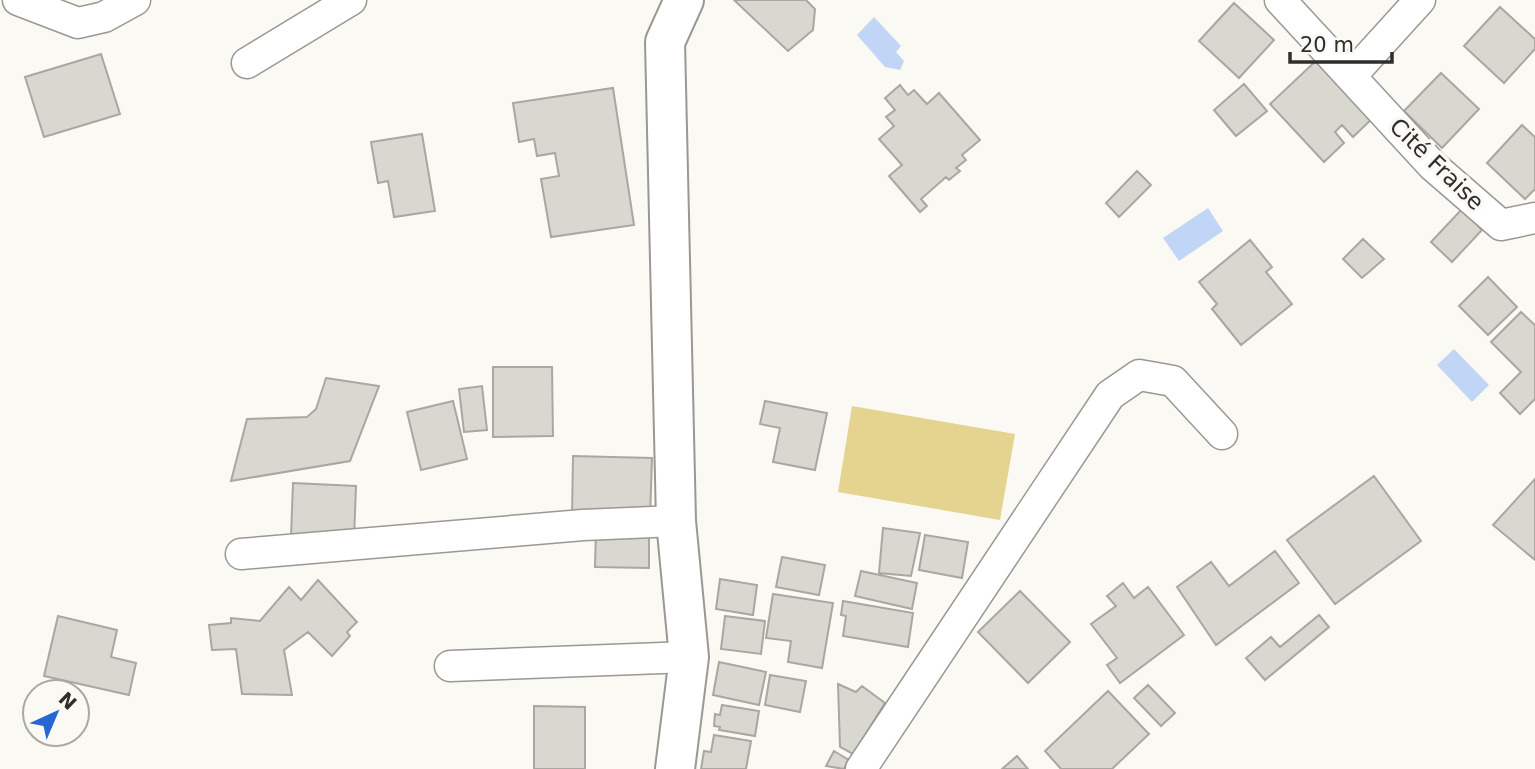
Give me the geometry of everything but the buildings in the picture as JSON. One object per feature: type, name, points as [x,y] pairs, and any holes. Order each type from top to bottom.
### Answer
[{"type":"street","points":[[18,0],[78,23],[104,17],[135,0]]},
{"type":"street","points":[[247,64],[351,0]]},
{"type":"street","points":[[675,769],[689,657],[676,521],[665,42],[684,0]]},
{"type":"street","points":[[1280,0],[1351,75],[1420,0]]},
{"type":"street","name":"Cité Fraise","points":[[1351,75],[1433,166],[1501,225],[1535,218]]},
{"type":"street","points":[[861,769],[1110,395],[1139,375],[1173,381],[1222,434]]},
{"type":"street","points":[[240,554],[676,521]]},
{"type":"street","points":[[450,666],[689,657]]},
{"type":"shaded area","points":[[852,406],[1015,434],[1000,520],[838,492]]},
{"type":"water","points":[[874,17],[901,46],[896,52],[904,61],[900,70],[885,67],[857,35]]},
{"type":"water","points":[[1208,208],[1223,231],[1179,261],[1163,238]]},
{"type":"water","points":[[1454,349],[1489,385],[1472,402],[1437,365]]}]
